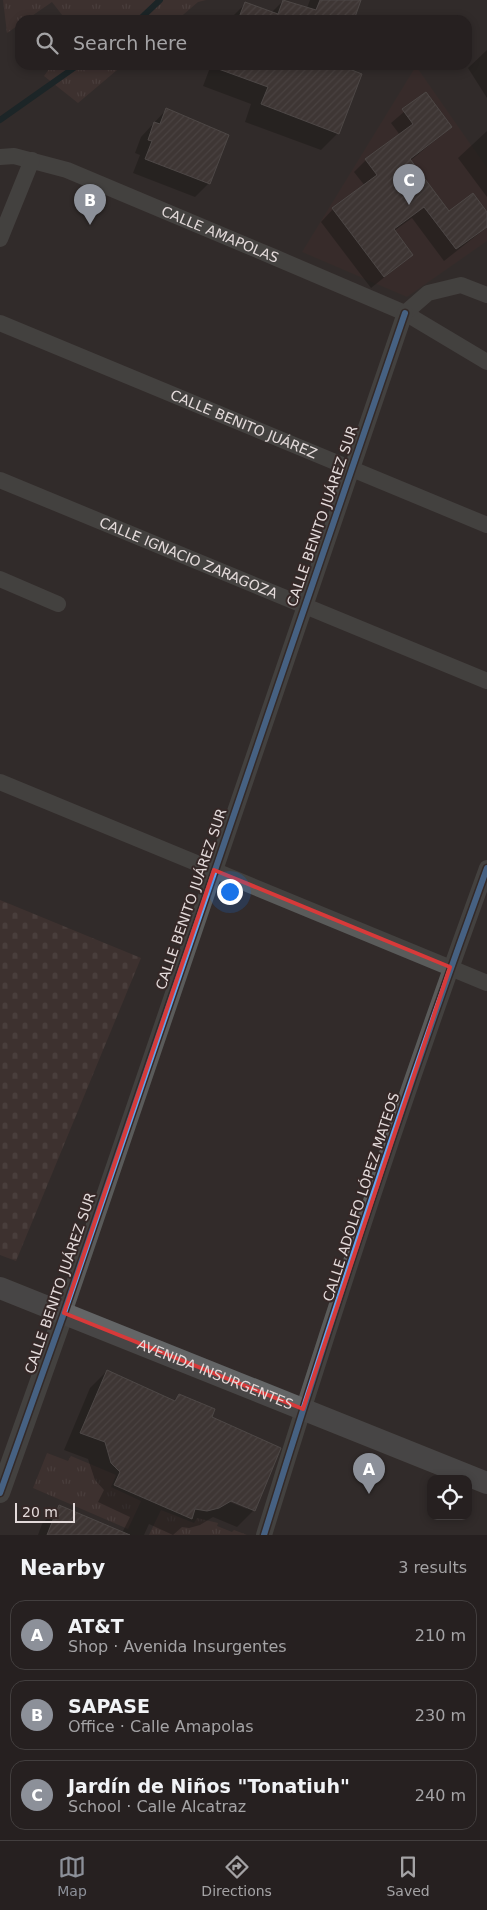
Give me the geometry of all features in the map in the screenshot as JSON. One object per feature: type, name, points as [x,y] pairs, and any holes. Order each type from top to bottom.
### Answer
[{"type":"main road","name":"AVENIDA INSURGENTES","points":[[0,1288],[487,1483]]},
{"type":"street","name":"CALLE AMAPOLAS","points":[[0,157],[14,156],[67,170],[405,313],[487,362]]},
{"type":"street","points":[[0,239],[32,160]]},
{"type":"street","points":[[405,313],[428,293],[461,286],[487,295]]},
{"type":"street","name":"CALLE BENITO JUÁREZ SUR","points":[[0,1493],[64,1313],[405,313]]},
{"type":"street","name":"CALLE BENITO JUÁREZ","points":[[0,324],[487,524]]},
{"type":"street","name":"CALLE IGNACIO ZARAGOZA","points":[[0,480],[487,681]]},
{"type":"street","points":[[0,579],[58,604]]},
{"type":"street","points":[[0,782],[487,983]]},
{"type":"street","name":"CALLE ADOLFO LÓPEZ MATEOS","points":[[264,1535],[450,967],[482,899],[487,868]]},
{"type":"highlighted area","points":[[214,870],[450,967],[303,1409],[64,1313]]},
{"type":"shaded area","points":[[414,70],[419,70],[487,168],[487,241],[407,297],[302,252]]},
{"type":"green space","points":[[3,0],[206,0],[198,2],[183,15],[62,15],[52,2],[33,15],[15,15],[15,27],[7,33]]},
{"type":"green space","points":[[48,70],[117,70],[78,103],[44,76]]},
{"type":"green space","points":[[0,900],[141,958],[16,1261],[0,1255]]},
{"type":"green space","points":[[47,1453],[68,1461],[71,1456],[116,1475],[111,1487],[141,1501],[128,1529],[33,1488]]},
{"type":"green space","points":[[161,1510],[194,1523],[197,1518],[218,1523],[217,1526],[247,1535],[149,1535]]},
{"type":"building","points":[[283,0],[316,10],[320,0],[361,0],[356,15],[240,15],[245,2],[278,14]]},
{"type":"building","points":[[221,70],[352,70],[362,74],[339,134],[261,104],[268,87]]},
{"type":"building","points":[[426,92],[452,127],[410,159],[449,211],[473,193],[487,212],[487,227],[456,249],[424,207],[394,229],[413,255],[384,277],[332,208],[377,175],[365,159],[413,124],[402,109]]},
{"type":"building","points":[[166,108],[229,135],[210,184],[145,159],[152,141],[148,140],[154,122],[160,124]]},
{"type":"building","points":[[107,1370],[175,1401],[179,1394],[215,1409],[212,1417],[281,1448],[255,1511],[231,1501],[219,1508],[207,1511],[195,1509],[192,1519],[114,1485],[120,1472],[111,1463],[105,1442],[80,1433]]},
{"type":"building","points":[[59,1505],[130,1535],[47,1535]]},
{"type":"waterway","points":[[144,15],[160,0]]},
{"type":"waterway","points":[[0,120],[71,70]]},
{"type":"cycle path","points":[[0,1493],[64,1313],[405,313]]},
{"type":"cycle path","points":[[264,1535],[371,1200],[487,868]]},
{"type":"place","name":"Jardín de Niños \"Tonatiuh\"","points":[[409,205]]},
{"type":"place","name":"SAPASE","points":[[90,225]]},
{"type":"place","name":"AT&T","points":[[369,1494]]}]
